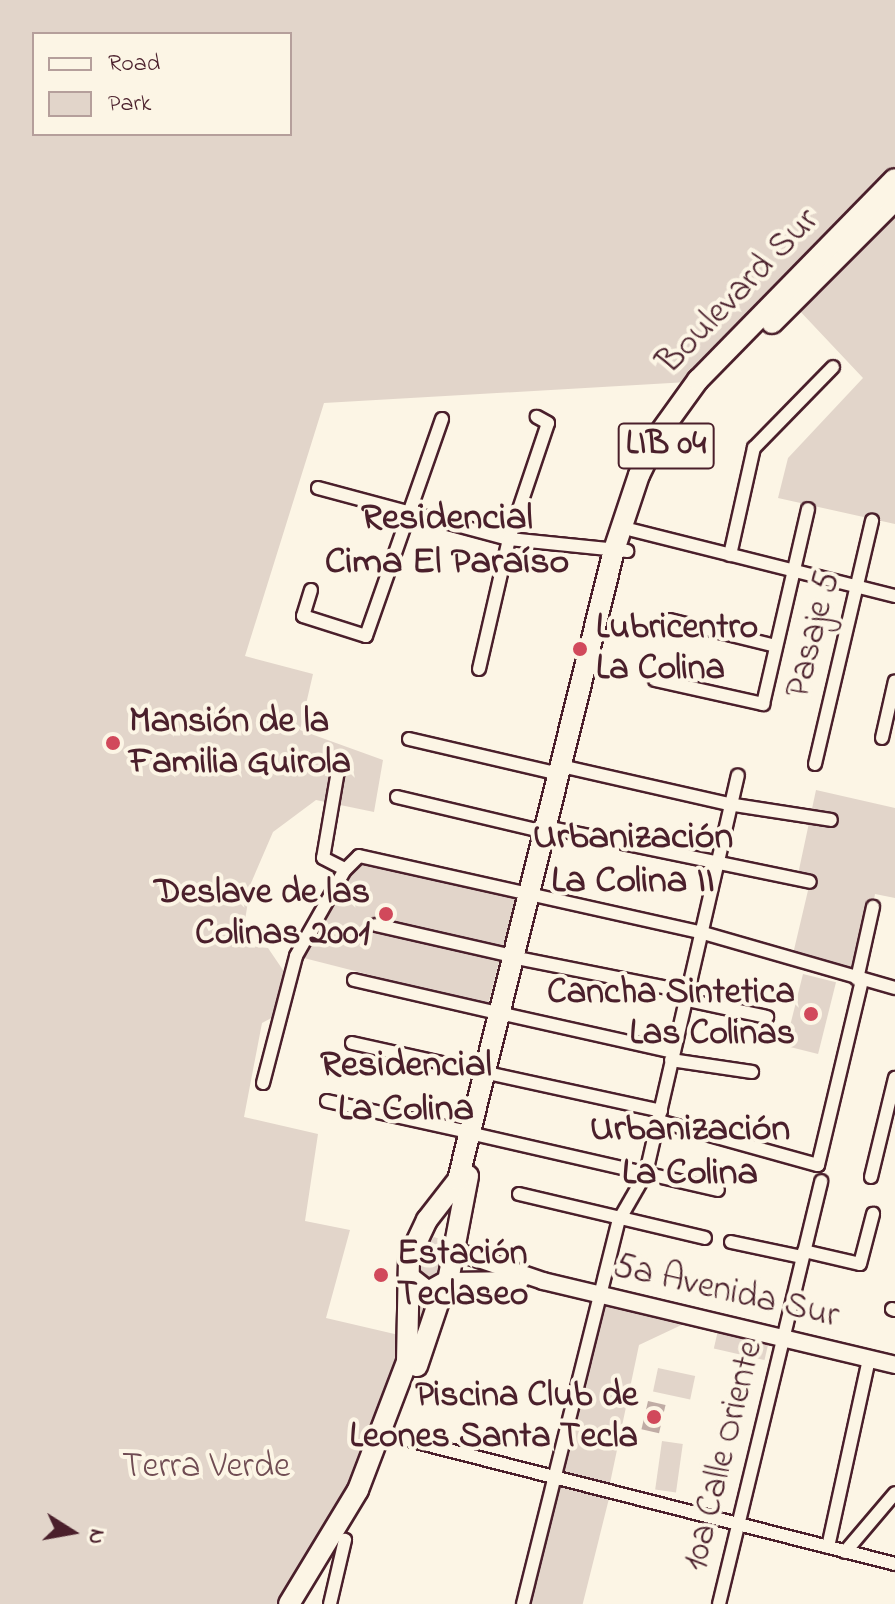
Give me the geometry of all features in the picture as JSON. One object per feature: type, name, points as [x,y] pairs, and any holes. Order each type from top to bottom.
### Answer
[{"type":"highway","name":"Boulevard Sur","points":[[454,1248],[473,1134],[487,1073],[620,550],[649,453],[687,392],[895,179]]},
{"type":"highway","name":"Boulevard Sur","points":[[620,550],[632,530],[664,451],[702,394],[895,200]]},
{"type":"highway","name":"Boulevard Sur","points":[[416,1238],[457,1183],[473,1134]]},
{"type":"highway","points":[[416,1238],[438,1229],[454,1248]]},
{"type":"highway","name":"LIB 04","points":[[289,1604],[349,1508],[382,1435],[410,1351],[409,1258],[416,1238]]},
{"type":"highway","name":"LIB 04","points":[[305,1604],[345,1540],[393,1436],[446,1283],[454,1248]]},
{"type":"highway","points":[[410,1278],[422,1290],[446,1283]]},
{"type":"street","points":[[730,555],[754,448],[833,367]]},
{"type":"street","points":[[479,669],[509,539],[548,423],[537,417]]},
{"type":"street","points":[[311,590],[303,616],[366,636],[442,419]]},
{"type":"street","points":[[318,488],[509,539],[620,550]]},
{"type":"street","points":[[655,680],[761,706],[808,509]]},
{"type":"street","name":"Pasaje 5","points":[[815,764],[872,521]]},
{"type":"street","points":[[632,530],[895,596]]},
{"type":"street","points":[[670,620],[776,646]]},
{"type":"street","points":[[882,738],[895,681]]},
{"type":"street","points":[[409,739],[728,804],[831,820]]},
{"type":"street","points":[[340,759],[323,858],[345,869]]},
{"type":"street","points":[[523,1604],[619,1220],[646,1173],[703,933],[728,804],[738,775]]},
{"type":"street","points":[[397,797],[810,882]]},
{"type":"street","points":[[263,1083],[293,962],[345,869],[367,855],[703,933],[895,988]]},
{"type":"street","points":[[352,1043],[660,1116],[818,1165],[873,907]]},
{"type":"street","points":[[376,925],[767,1017]]},
{"type":"street","points":[[354,980],[672,1056],[752,1072]]},
{"type":"street","points":[[871,1177],[895,1078]]},
{"type":"street","points":[[327,1101],[718,1190]]},
{"type":"street","name":"10a Calle Oriente","points":[[719,1604],[821,1181]]},
{"type":"street","points":[[519,1194],[705,1238]]},
{"type":"street","points":[[731,1242],[860,1264],[873,1214]]},
{"type":"street","name":"5a Avenida Sur","points":[[454,1248],[543,1281],[895,1365]]},
{"type":"street","name":"5a Avenida Sur","points":[[446,1283],[543,1281]]},
{"type":"street","points":[[828,1547],[869,1359]]},
{"type":"street","points":[[393,1436],[895,1564]]},
{"type":"street","points":[[845,1552],[895,1493]]},
{"type":"street","points":[[330,1604],[345,1540]]},
{"type":"green space","name":"Terra Verde","points":[[0,0],[895,0],[895,175],[688,382],[324,403],[245,656],[313,674],[300,730],[383,760],[374,812],[316,800],[273,832],[251,883],[241,945],[268,948],[287,976],[277,1015],[262,1023],[244,1117],[318,1134],[305,1221],[350,1230],[326,1318],[416,1339],[417,1298],[432,1304],[414,1361],[344,1505],[280,1604],[0,1604]]},
{"type":"green space","points":[[895,207],[895,524],[778,498],[788,458],[863,378],[797,308]]},
{"type":"green space","points":[[816,790],[895,808],[895,898],[875,894],[861,971],[793,954],[810,882],[797,879]]},
{"type":"green space","points":[[370,856],[518,889],[488,1005],[296,956],[342,873]]},
{"type":"green space","name":"Cancha Sintetica Las Colinas","points":[[803,974],[836,982],[818,1054],[785,1046]]},
{"type":"green space","points":[[434,1237],[443,1240],[448,1260],[435,1284],[418,1278],[417,1260]]},
{"type":"green space","points":[[601,1299],[692,1320],[639,1345],[609,1488],[560,1476]]},
{"type":"green space","points":[[719,1326],[770,1338],[764,1360],[714,1348]]},
{"type":"green space","points":[[658,1368],[695,1376],[690,1399],[653,1391]]},
{"type":"green space","points":[[662,1441],[683,1444],[676,1492],[655,1490]]},
{"type":"green space","points":[[558,1484],[609,1497],[583,1604],[528,1604]]},
{"type":"shaded area","name":"Piscina Club de Leones Santa Tecla","points":[[648,1401],[666,1405],[659,1433],[641,1429]]},
{"type":"place","name":"Lubricentro La Colina","points":[[580,649]]},
{"type":"place","name":"Mansión de la Familia Guirola","points":[[113,743]]},
{"type":"place","name":"Deslave de las Colinas 2001","points":[[386,914]]},
{"type":"place","name":"Cancha Sintetica Las Colinas","points":[[811,1014]]},
{"type":"place","name":"Estación Teclaseo","points":[[381,1275]]},
{"type":"place","name":"Piscina Club de Leones Santa Tecla","points":[[654,1417]]},
{"type":"district","name":"Residencial Cima El Paraíso","points":[[447,542]]},
{"type":"district","name":"Urbanización La Colina II","points":[[633,861]]},
{"type":"district","name":"Residencial La Colina","points":[[406,1089]]},
{"type":"district","name":"Urbanización La Colina","points":[[690,1153]]}]
